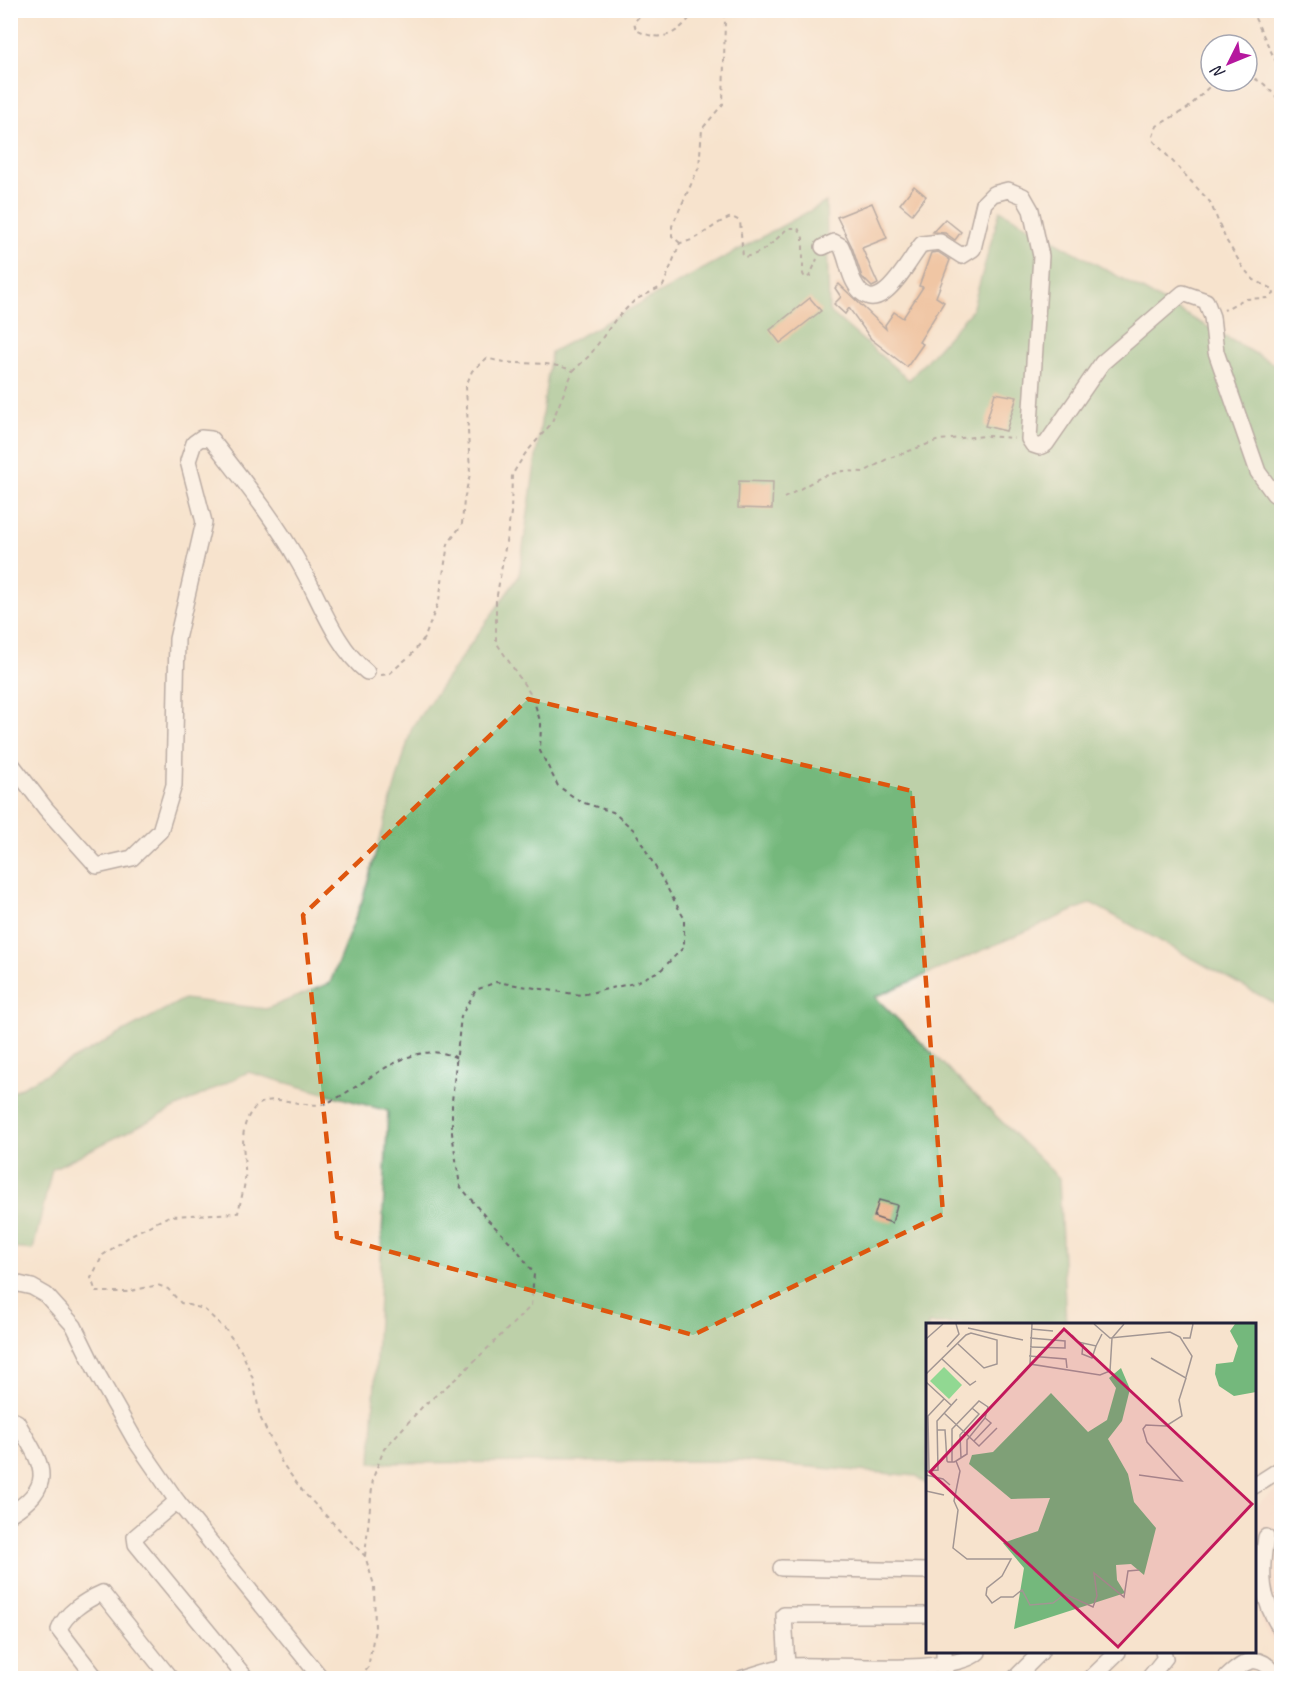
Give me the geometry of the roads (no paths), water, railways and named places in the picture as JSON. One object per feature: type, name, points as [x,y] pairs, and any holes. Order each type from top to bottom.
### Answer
[{"type":"street","points":[[823,247],[834,242],[841,246],[853,281],[860,291],[869,297],[878,296],[901,278],[922,244],[940,242],[962,256],[973,249],[984,203],[993,194],[1008,190],[1023,196],[1031,210],[1041,256],[1029,439],[1033,445],[1039,447],[1046,444],[1102,363],[1183,293],[1206,301],[1212,317],[1216,352],[1258,472],[1274,494],[1281,498]]},
{"type":"street","points":[[10,762],[46,809],[97,866],[132,858],[160,831],[174,785],[177,639],[204,522],[188,461],[194,443],[201,438],[211,439],[261,502],[299,562],[351,660],[367,672]]},
{"type":"street","points":[[10,1282],[32,1287],[46,1295],[74,1326],[112,1402],[177,1500],[321,1678]]},
{"type":"street","points":[[10,1419],[17,1422],[39,1461],[43,1476],[40,1487],[29,1502],[10,1514]]},
{"type":"street","points":[[1256,1485],[1281,1468]]},
{"type":"street","points":[[177,1500],[141,1530],[135,1537],[136,1544],[246,1678]]},
{"type":"street","points":[[1266,1537],[1262,1563],[1263,1596],[1281,1631]]},
{"type":"street","points":[[781,1568],[860,1567],[926,1571]]},
{"type":"street","points":[[96,1678],[59,1630],[62,1622],[89,1599],[102,1593],[170,1678]]},
{"type":"street","points":[[787,1666],[784,1615],[926,1615]]},
{"type":"street","points":[[743,1678],[787,1666],[945,1665],[971,1658],[977,1653]]},
{"type":"street","points":[[1015,1678],[1040,1653]]},
{"type":"street","points":[[1091,1678],[1117,1653]]},
{"type":"street","points":[[1149,1678],[1163,1664],[1165,1658],[1163,1653]]},
{"type":"street","points":[[1226,1678],[1243,1662],[1257,1660],[1272,1669],[1278,1678]]}]
